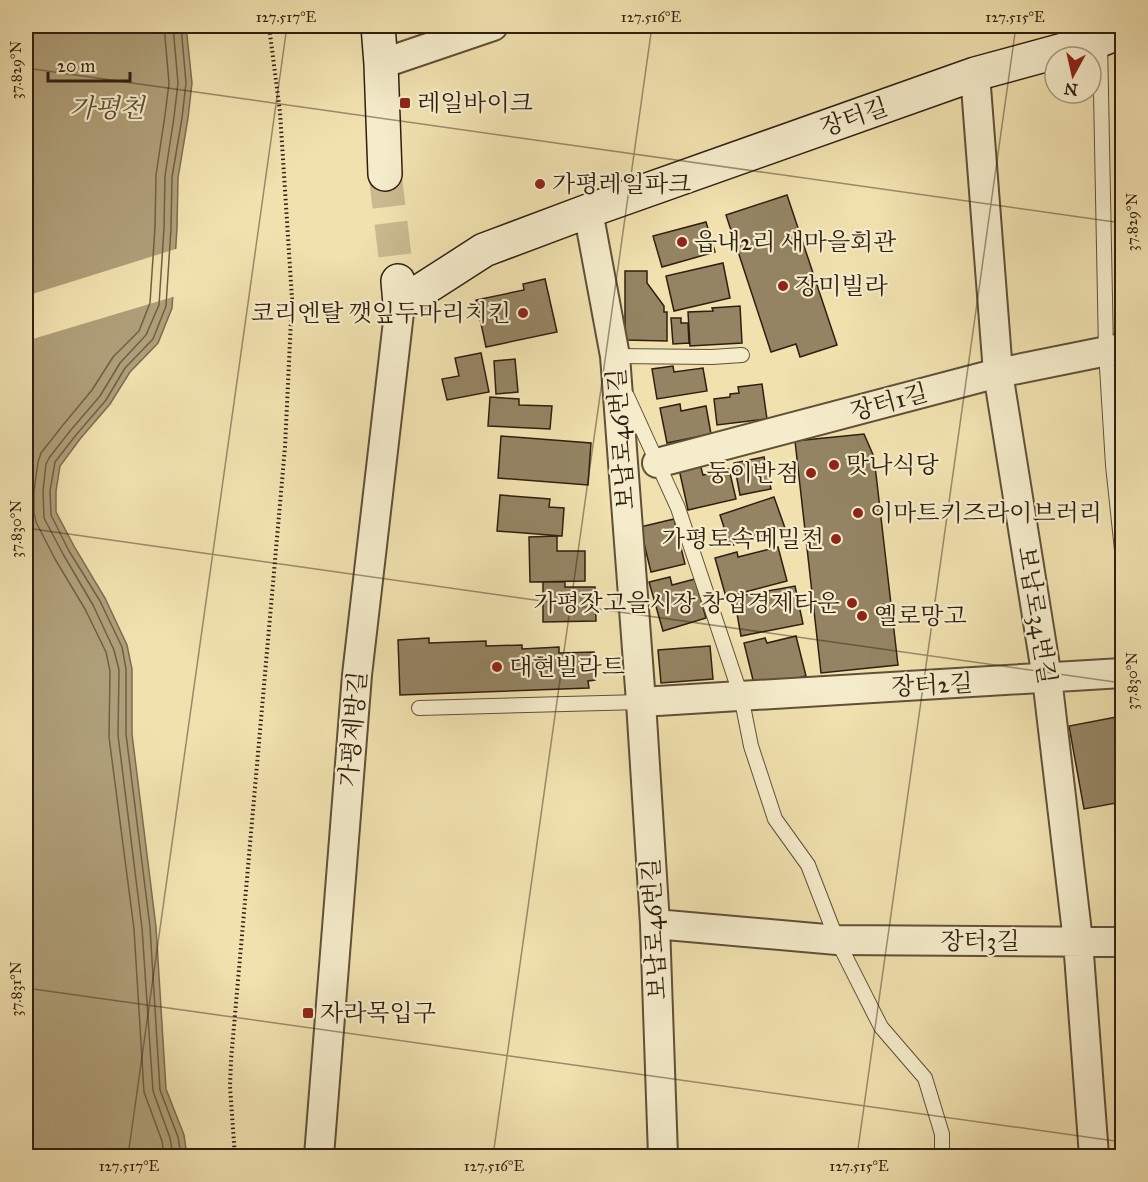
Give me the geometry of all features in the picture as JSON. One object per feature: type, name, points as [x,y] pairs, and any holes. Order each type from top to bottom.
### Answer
[{"type":"street","points":[[378,26],[385,174]]},
{"type":"street","points":[[381,64],[493,26]]},
{"type":"street","name":"장터길","points":[[588,211],[975,74],[1111,35]]},
{"type":"street","name":"보납로34번길","points":[[975,74],[998,373],[1047,678],[1078,941],[1094,1156]]},
{"type":"street","name":"가평제방길","points":[[319,1156],[357,675],[399,292],[484,250],[588,211]]},
{"type":"street","name":"보납로46번길","points":[[588,211],[615,363],[641,702],[655,924],[663,1156]]},
{"type":"street","name":"장터1길","points":[[657,463],[998,373],[1114,349]]},
{"type":"street","name":"장터2길","points":[[641,702],[1122,673]]},
{"type":"street","name":"장터3길","points":[[655,924],[837,940],[1122,942]]},
{"type":"lane","points":[[1111,35],[1113,465],[1122,550]]},
{"type":"lane","name":"보납로46번길","points":[[615,363],[742,355]]},
{"type":"lane","points":[[615,363],[678,508],[741,696],[751,746],[775,819],[808,865],[837,940],[881,1027],[925,1078],[942,1134],[942,1156]]},
{"type":"lane","points":[[419,708],[641,702]]},
{"type":"path","points":[[235,1156],[230,1087],[231,1060],[285,447],[292,299],[280,112],[268,26]]},
{"type":"water","name":"가평천","points":[[26,26],[186,26],[192,83],[178,178],[172,308],[158,343],[130,372],[110,404],[60,466],[56,491],[56,512],[105,598],[127,645],[132,669],[132,734],[156,927],[166,1089],[184,1135],[187,1156],[26,1156]]},
{"type":"pier","points":[[179,248],[176,296],[26,341],[26,296]]},
{"type":"pier","points":[[189,1150],[190,1156],[26,1156],[26,1151]]},
{"type":"building","name":"장미빌라","points":[[787,195],[837,345],[800,357],[796,344],[771,352],[726,215]]},
{"type":"building","points":[[706,222],[715,252],[662,267],[653,236]]},
{"type":"building","points":[[723,263],[730,298],[674,311],[666,276]]},
{"type":"building","points":[[625,271],[647,271],[647,283],[664,306],[664,312],[667,312],[667,341],[625,340]]},
{"type":"building","points":[[545,279],[557,332],[486,347],[476,300],[524,290],[523,284]]},
{"type":"building","points":[[740,306],[742,343],[690,346],[688,312],[713,311],[712,308]]},
{"type":"building","points":[[671,318],[681,318],[681,323],[688,323],[689,343],[673,344]]},
{"type":"building","points":[[481,353],[489,392],[447,400],[442,379],[459,376],[455,358]]},
{"type":"building","points":[[515,359],[518,392],[496,394],[494,361]]},
{"type":"building","points":[[673,366],[674,372],[703,368],[707,391],[657,399],[652,369]]},
{"type":"building","points":[[762,384],[767,419],[717,425],[714,399],[739,393],[738,387]]},
{"type":"building","points":[[490,397],[519,399],[519,405],[552,406],[550,429],[488,426]]},
{"type":"building","points":[[680,404],[681,411],[706,406],[711,434],[667,443],[660,408]]},
{"type":"building","name":"가평잣고을시장 창업경제타운","points":[[864,434],[874,457],[898,665],[821,673],[795,441]]},
{"type":"building","points":[[501,436],[591,443],[588,485],[498,478]]},
{"type":"building","points":[[764,457],[771,489],[740,495],[734,463]]},
{"type":"building","points":[[700,464],[703,475],[729,469],[736,499],[688,510],[679,469]]},
{"type":"building","points":[[500,495],[550,499],[549,507],[564,508],[562,536],[497,531]]},
{"type":"building","points":[[774,497],[785,528],[730,546],[720,515]]},
{"type":"building","points":[[674,519],[685,564],[651,572],[640,527]]},
{"type":"building","points":[[557,536],[557,551],[585,551],[585,581],[530,582],[529,537]]},
{"type":"building","points":[[778,547],[787,581],[726,597],[715,558],[737,552],[738,557]]},
{"type":"building","points":[[670,577],[672,585],[695,579],[706,618],[663,631],[649,582]]},
{"type":"building","points":[[543,582],[565,582],[565,587],[595,587],[596,621],[543,622]]},
{"type":"building","points":[[795,586],[803,624],[741,636],[734,597]]},
{"type":"building","points":[[796,636],[806,676],[755,688],[744,643],[765,638],[767,643]]},
{"type":"building","name":"대현빌라트","points":[[429,638],[429,643],[486,641],[486,646],[522,645],[522,649],[559,647],[559,653],[594,652],[595,680],[588,681],[589,688],[400,695],[398,640]]},
{"type":"building","points":[[710,646],[713,679],[661,683],[658,650]]},
{"type":"building","points":[[1122,716],[1122,802],[1084,809],[1069,726]]},
{"type":"tunnel","points":[[385,174],[398,281]]},
{"type":"place","name":"레일바이크","points":[[405,103]]},
{"type":"place","name":"가평레일파크","points":[[540,184]]},
{"type":"place","name":"읍내2리 새마을회관","points":[[682,242]]},
{"type":"place","name":"장미빌라","points":[[783,286]]},
{"type":"place","name":"코리엔탈 깻잎두마리치킨","points":[[523,313]]},
{"type":"place","name":"맛나식당","points":[[834,465]]},
{"type":"place","name":"둥이반점","points":[[811,473]]},
{"type":"place","name":"이마트키즈라이브러리","points":[[858,513]]},
{"type":"place","name":"가평토속메밀전","points":[[836,539]]},
{"type":"place","name":"가평잣고을시장 창업경제타운","points":[[852,603]]},
{"type":"place","name":"옐로망고","points":[[862,616]]},
{"type":"place","name":"대현빌라트","points":[[497,667]]},
{"type":"place","name":"자라목입구","points":[[308,1013]]}]
